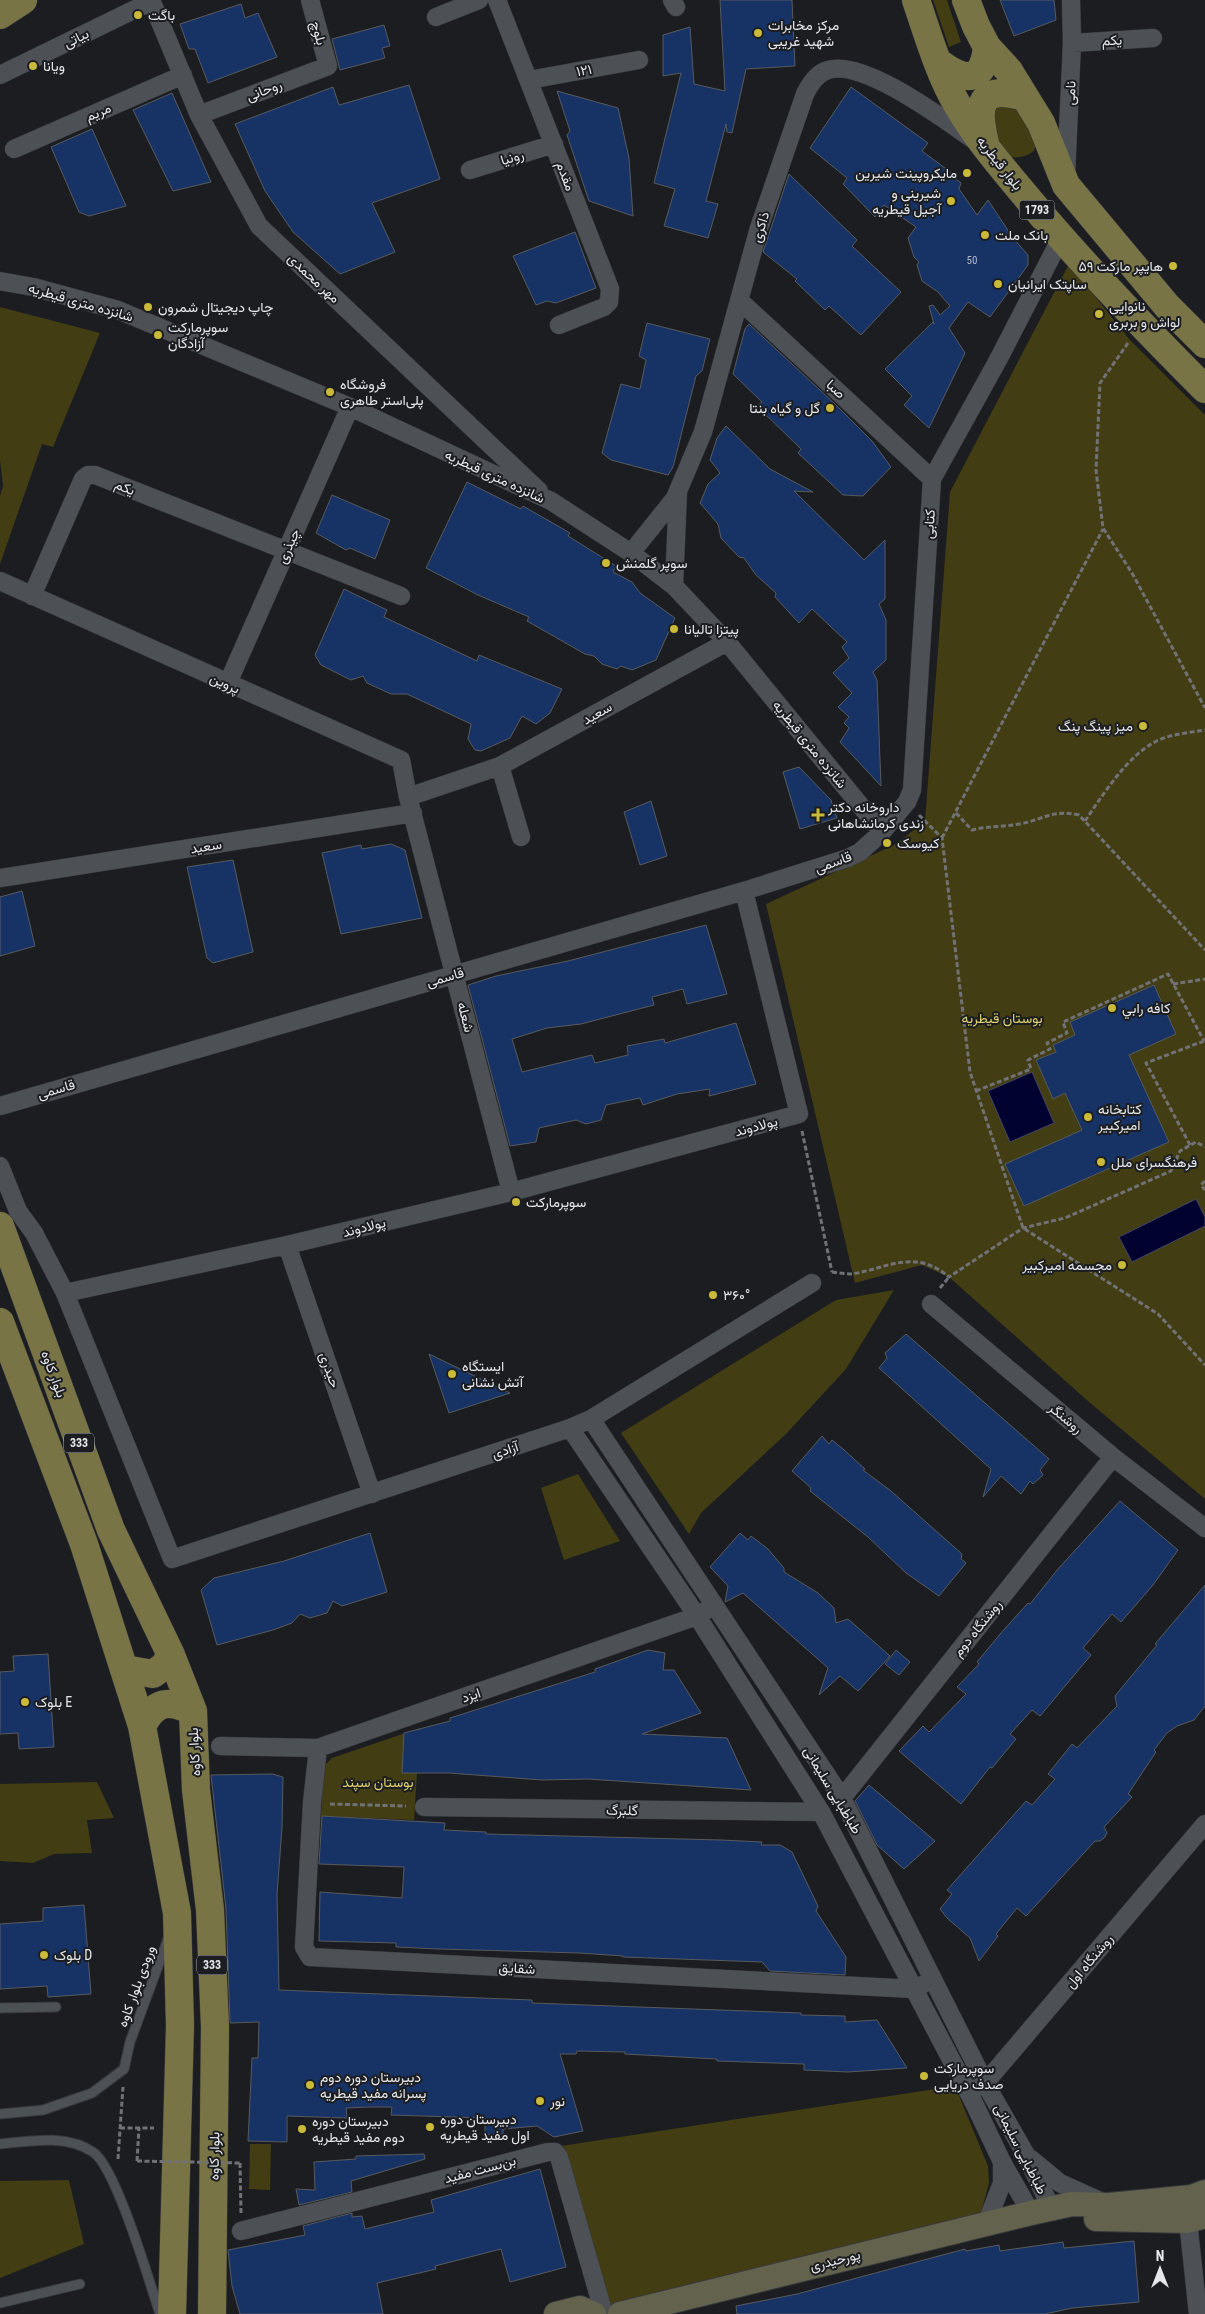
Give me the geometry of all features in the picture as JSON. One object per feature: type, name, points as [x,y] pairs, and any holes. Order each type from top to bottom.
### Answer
[{"type":"main road","name":"بلوار قیطریه","points":[[916,0],[938,62],[957,104],[986,148],[1060,238],[1144,328],[1205,389]]},
{"type":"main road","name":"1793","points":[[966,0],[976,26],[987,46],[1009,70],[1041,123],[1066,185],[1167,306],[1205,344]]},
{"type":"main road","points":[[938,62],[954,74],[965,77],[974,76],[982,69],[987,46]]},
{"type":"main road","points":[[986,148],[979,112],[984,100],[994,94],[1008,92],[1025,97]]},
{"type":"main road","name":"بلوار کاوه","points":[[0,1226],[111,1530],[171,1655],[193,1711],[196,1790],[210,1910],[215,2027],[212,2314]]},
{"type":"main road","name":"333","points":[[0,1322],[84,1544],[142,1726],[177,1913],[180,2026],[172,2314]]},
{"type":"main road","points":[[124,1669],[153,1674],[164,1666],[171,1655]]},
{"type":"main road","points":[[142,1726],[150,1712],[162,1704],[176,1703],[193,1711]]},
{"type":"main road","name":"پورحیدری","points":[[620,2314],[987,2222],[1072,2204],[1109,2205],[1192,2197],[1205,2192]]},
{"type":"main road","points":[[1041,2211],[1071,2219],[1196,2219]]},
{"type":"main road","points":[[212,2280],[225,2314]]},
{"type":"main road","points":[[556,2314],[580,2308],[594,2314]]},
{"type":"street","name":"بلوچ","points":[[310,0],[328,66]]},
{"type":"street","points":[[436,17],[479,0]]},
{"type":"street","name":"مقدم","points":[[497,0],[610,289],[609,302],[604,308],[559,325]]},
{"type":"street","name":"نامی","points":[[1066,185],[1072,43],[1071,0]]},
{"type":"street","name":"بیاتی","points":[[0,75],[151,1]]},
{"type":"street","name":"مهر محمدی","points":[[151,1],[199,114],[259,226],[551,502]]},
{"type":"street","name":"یکم","points":[[1072,43],[1153,38]]},
{"type":"street","name":"١٢١","points":[[529,80],[638,60]]},
{"type":"street","name":"روحانی","points":[[199,114],[328,66]]},
{"type":"street","name":"ذاکری","points":[[631,553],[675,498],[702,432],[759,228],[805,94],[813,79],[828,70],[848,68],[872,77],[932,111],[986,148]]},
{"type":"street","name":"مریم","points":[[14,149],[183,75]]},
{"type":"street","name":"رونیا","points":[[470,170],[554,144]]},
{"type":"street","name":"کتابی","points":[[882,832],[907,802],[912,790],[932,479],[998,360],[1060,238]]},
{"type":"street","name":"شانزده متری قیطریه","points":[[0,281],[34,286],[118,310],[350,407],[551,502],[631,553],[674,586],[726,642],[882,832]]},
{"type":"street","name":"صبا","points":[[739,300],[932,479]]},
{"type":"street","name":"چیذری","points":[[227,685],[350,407]]},
{"type":"street","name":"یکم","points":[[32,596],[83,480],[88,475],[95,475],[286,550]]},
{"type":"street","points":[[674,586],[678,488]]},
{"type":"street","points":[[286,550],[401,596]]},
{"type":"street","name":"پروین","points":[[0,581],[227,685],[401,760],[410,805]]},
{"type":"street","name":"سعید","points":[[0,878],[410,805],[500,766],[726,642]]},
{"type":"street","points":[[500,766],[521,837]]},
{"type":"street","name":"شعله","points":[[410,805],[511,1192]]},
{"type":"street","name":"قاسمی","points":[[0,1106],[744,891],[848,858],[860,852],[882,832]]},
{"type":"street","points":[[744,891],[799,1114]]},
{"type":"street","name":"پولادوند","points":[[65,1293],[287,1246],[511,1192],[799,1114]]},
{"type":"street","points":[[0,1166],[18,1211],[34,1233],[65,1293]]},
{"type":"street","name":"حیدری","points":[[287,1246],[372,1494]]},
{"type":"street","name":"آزادی","points":[[65,1293],[172,1559],[570,1428],[591,1419],[812,1283]]},
{"type":"street","name":"روشنگر","points":[[931,1304],[1113,1457],[1205,1528]]},
{"type":"street","name":"طباطبایی سلیمانی","points":[[591,1419],[842,1798],[986,2083],[1026,2155],[1041,2211]]},
{"type":"street","name":"طباطبایی سلیمانی","points":[[570,1428],[697,1616],[821,1812],[969,2093],[1002,2162],[1041,2211]]},
{"type":"street","name":"روشنگاه دوم","points":[[842,1798],[1113,1457]]},
{"type":"street","name":"ایزد","points":[[220,1746],[318,1748],[697,1616],[715,1605]]},
{"type":"street","name":"شقایق","points":[[318,1748],[312,1803],[304,1946],[310,1957],[914,1989]]},
{"type":"street","name":"گلبرگ","points":[[424,1807],[821,1812]]},
{"type":"street","name":"روشنگاه اول","points":[[969,2093],[986,2083],[1205,1824]]},
{"type":"street","points":[[914,1989],[933,1979]]},
{"type":"street","name":"بن‌بست مفید","points":[[241,2231],[548,2152],[555,2152],[559,2157],[604,2314]]},
{"type":"street","points":[[1026,2155],[1060,2183],[1109,2205]]},
{"type":"street","points":[[987,2222],[1002,2183],[1002,2162]]},
{"type":"street","points":[[1196,2219],[1198,2314]]},
{"type":"lane","name":"ورودی بلوار کاوه","points":[[124,2069],[130,2042],[177,1913]]},
{"type":"lane","points":[[0,2008],[56,2007]]},
{"type":"lane","points":[[0,2114],[43,2110],[92,2093],[124,2069]]},
{"type":"lane","points":[[0,2144],[45,2139],[74,2144],[94,2153],[107,2171],[122,2202],[160,2314]]},
{"type":"lane","points":[[0,2303],[80,2284]]},
{"type":"path","points":[[1144,328],[1130,340],[1100,383],[1096,470],[1103,528],[1132,573],[1205,708]]},
{"type":"path","points":[[1103,528],[942,838],[970,1072],[1023,1228],[1158,1314],[1205,1364]]},
{"type":"path","points":[[1085,821],[1104,793],[1137,755],[1153,742],[1174,735],[1205,730]]},
{"type":"path","points":[[907,802],[942,838]]},
{"type":"path","points":[[956,812],[972,830],[990,826],[1019,824],[1062,812],[1079,815],[1205,950]]},
{"type":"path","points":[[976,1092],[1031,1070],[1028,1060],[1050,1049],[1047,1043],[1067,1033],[1063,1022],[1168,974],[1205,1041],[1146,1063],[1190,1145]]},
{"type":"path","points":[[1173,984],[1205,979]]},
{"type":"path","points":[[799,1114],[832,1272]]},
{"type":"path","points":[[812,1283],[832,1272],[851,1274],[893,1262],[924,1262],[949,1277],[1023,1228],[1065,1218],[1171,1171],[1180,1151],[1196,1142],[1205,1147]]},
{"type":"path","points":[[1205,1181],[1201,1185],[1205,1190]]},
{"type":"path","points":[[312,1803],[424,1807]]},
{"type":"path","points":[[117,2162],[124,2069]]},
{"type":"path","points":[[120,2128],[177,2129]]},
{"type":"path","points":[[139,2128],[137,2161],[240,2163],[240,2192]]},
{"type":"green space","points":[[933,0],[947,0],[961,42],[949,47]]},
{"type":"green space","points":[[990,102],[1022,103],[1037,139],[1034,151],[1026,156],[1018,157],[1000,154]]},
{"type":"green space","name":"بوستان قیطریه","points":[[1069,264],[1130,340],[1205,415],[1205,1499],[1089,1402],[949,1277],[922,1265],[855,1283],[766,904],[896,844],[925,821],[950,492]]},
{"type":"green space","points":[[0,307],[100,333],[53,447],[42,444],[0,564],[0,496],[3,486],[0,460]]},
{"type":"green space","points":[[894,1290],[846,1369],[786,1434],[701,1513],[689,1534],[621,1433],[836,1300]]},
{"type":"green space","points":[[578,1474],[620,1541],[564,1560],[541,1488]]},
{"type":"green space","name":"بوستان سپند","points":[[420,1728],[414,1820],[321,1816],[323,1767],[332,1758]]},
{"type":"green space","points":[[97,1782],[114,1818],[87,1820],[92,1853],[54,1854],[33,1863],[0,1861],[0,1784]]},
{"type":"green space","points":[[955,2086],[988,2166],[989,2183],[981,2213],[610,2307],[561,2146]]},
{"type":"green space","points":[[250,2144],[271,2144],[270,2190],[249,2189]]},
{"type":"green space","points":[[69,2180],[84,2244],[0,2278],[0,2181]]},
{"type":"water","points":[[1032,1072],[1054,1123],[1010,1142],[988,1091]]},
{"type":"water","points":[[1196,1199],[1205,1217],[1205,1226],[1132,1262],[1119,1237]]},
{"type":"building","points":[[720,0],[792,0],[795,66],[746,69],[732,133],[727,132],[726,124],[706,201],[718,204],[708,238],[664,226],[675,189],[654,183],[681,73],[663,76],[663,35],[690,27],[694,84],[725,91]]},
{"type":"building","points":[[1000,0],[1054,0],[1056,20],[1014,36]]},
{"type":"building","points":[[241,4],[245,18],[258,13],[277,57],[208,83],[195,49],[189,49],[180,24]]},
{"type":"building","points":[[384,25],[390,46],[382,48],[385,58],[340,70],[332,39]]},
{"type":"building","points":[[409,85],[440,179],[372,203],[395,252],[340,274],[293,232],[265,191],[235,124],[333,87],[339,105]]},
{"type":"building","points":[[851,87],[928,143],[922,151],[953,174],[952,176],[961,183],[959,189],[977,215],[988,200],[1013,238],[1028,255],[1028,265],[990,317],[968,302],[949,328],[965,353],[929,428],[904,405],[912,396],[885,369],[933,322],[934,324],[929,306],[933,305],[940,315],[950,306],[938,292],[922,281],[917,265],[919,262],[914,257],[908,238],[916,227],[884,205],[875,217],[843,184],[847,178],[810,148]]},
{"type":"building","points":[[557,91],[618,108],[629,158],[633,216],[589,201],[567,135],[570,131]]},
{"type":"building","points":[[172,93],[211,182],[173,191],[133,110]]},
{"type":"building","points":[[92,129],[126,206],[89,216],[79,212],[51,147]]},
{"type":"building","points":[[789,174],[857,240],[852,246],[901,292],[861,335],[829,306],[825,310],[795,281],[797,279],[763,252]]},
{"type":"building","points":[[575,232],[596,288],[556,303],[547,301],[536,305],[513,256]]},
{"type":"building","points":[[647,323],[710,339],[702,371],[696,376],[673,467],[668,475],[611,460],[602,453],[621,384],[640,389],[646,360],[639,356]]},
{"type":"building","points":[[749,324],[872,441],[891,467],[863,496],[843,495],[798,453],[801,449],[757,406],[762,402],[733,374],[745,329]]},
{"type":"building","points":[[726,426],[770,469],[813,492],[794,491],[864,560],[885,540],[885,599],[879,604],[886,620],[886,660],[873,672],[877,680],[881,786],[840,742],[849,728],[844,723],[849,717],[838,707],[852,693],[833,673],[849,658],[842,647],[847,642],[812,609],[799,623],[775,597],[776,593],[756,575],[744,558],[739,557],[721,538],[718,524],[700,503],[708,484],[720,473],[710,460],[717,438]]},
{"type":"building","points":[[467,482],[521,509],[523,506],[570,533],[568,536],[616,566],[613,572],[632,582],[640,593],[675,618],[656,660],[632,670],[621,666],[617,669],[602,664],[594,656],[585,654],[527,621],[529,617],[478,595],[426,568]]},
{"type":"building","points":[[332,495],[390,520],[375,559],[350,548],[346,550],[316,533]]},
{"type":"building","points":[[344,589],[387,610],[384,617],[477,661],[479,655],[562,689],[550,713],[536,724],[522,716],[510,738],[481,751],[475,750],[468,739],[471,724],[407,694],[391,694],[367,683],[363,676],[351,680],[321,665],[315,655]]},
{"type":"building","points":[[799,767],[831,800],[837,818],[800,829],[783,772]]},
{"type":"building","points":[[651,801],[667,856],[640,865],[624,812]]},
{"type":"building","points":[[391,844],[405,850],[422,918],[341,934],[322,853],[361,845],[362,849]]},
{"type":"building","points":[[233,860],[253,952],[213,963],[207,958],[187,867]]},
{"type":"building","points":[[22,891],[35,946],[0,956],[0,897]]},
{"type":"building","points":[[706,925],[727,994],[687,1004],[683,989],[652,997],[654,1005],[581,1024],[547,1028],[512,1039],[522,1072],[592,1055],[595,1063],[628,1055],[627,1046],[664,1039],[665,1043],[736,1023],[756,1084],[709,1096],[710,1089],[677,1094],[643,1105],[640,1098],[606,1105],[601,1120],[586,1124],[576,1120],[539,1128],[536,1142],[510,1146],[468,985],[496,976],[568,961]]},
{"type":"building","points":[[1154,985],[1176,1034],[1129,1055],[1169,1142],[1024,1206],[1005,1164],[1082,1130],[1065,1093],[1053,1099],[1036,1060],[1056,1052],[1053,1045],[1075,1035],[1070,1022]]},
{"type":"building","points":[[906,1334],[1049,1459],[1040,1470],[1043,1475],[1033,1484],[1030,1481],[1021,1494],[1001,1476],[983,1497],[991,1469],[879,1368],[887,1358],[885,1353]]},
{"type":"building","name":"ایستگاه آتش نشانی","points":[[429,1354],[510,1393],[449,1413]]},
{"type":"building","points":[[822,1436],[829,1444],[832,1440],[843,1449],[865,1469],[863,1470],[891,1491],[962,1554],[961,1559],[966,1563],[939,1596],[906,1573],[868,1537],[810,1491],[811,1488],[792,1471]]},
{"type":"building","points":[[1120,1501],[1178,1550],[1153,1585],[1121,1622],[1112,1614],[1083,1648],[1091,1655],[1040,1716],[1032,1710],[1010,1734],[1016,1739],[992,1768],[990,1767],[961,1804],[899,1751],[923,1726],[929,1732],[966,1694],[957,1687],[979,1664],[977,1662],[1001,1633],[1028,1603],[1030,1604],[1058,1569]]},
{"type":"building","points":[[370,1533],[387,1592],[342,1606],[333,1601],[327,1613],[310,1618],[300,1614],[292,1623],[217,1645],[201,1590],[214,1578],[284,1561]]},
{"type":"building","points":[[740,1533],[748,1540],[751,1536],[768,1549],[784,1568],[784,1572],[818,1593],[834,1608],[836,1623],[848,1619],[890,1656],[858,1691],[840,1676],[819,1695],[828,1668],[743,1593],[725,1602],[728,1586],[710,1567]]},
{"type":"building","points":[[1205,1585],[1205,1706],[1194,1720],[1177,1726],[1167,1733],[1154,1750],[1156,1752],[1128,1794],[1132,1797],[1104,1827],[1107,1833],[1104,1838],[1100,1841],[1095,1841],[1026,1916],[1017,1908],[996,1934],[998,1936],[979,1961],[970,1938],[947,1918],[940,1909],[952,1894],[947,1890],[1026,1801],[1032,1805],[1055,1779],[1048,1774],[1072,1744],[1077,1748],[1117,1706],[1115,1696],[1157,1645],[1155,1644]]},
{"type":"building","points":[[648,1650],[665,1653],[663,1670],[674,1670],[701,1713],[642,1734],[727,1738],[751,1790],[588,1779],[542,1780],[449,1773],[402,1773],[404,1733],[450,1721],[450,1718],[595,1672],[595,1669]]},
{"type":"building","points":[[896,1650],[910,1662],[899,1675],[885,1664]]},
{"type":"building","name":"بلوک E","points":[[48,1654],[54,1747],[19,1749],[18,1733],[0,1734],[0,1672],[14,1671],[13,1656]]},
{"type":"building","points":[[272,1774],[283,1777],[282,1828],[277,1894],[279,1990],[532,2000],[532,2003],[845,2016],[845,2022],[877,2020],[907,2068],[848,2072],[804,2070],[804,2064],[717,2061],[717,2059],[625,2054],[625,2052],[577,2051],[576,2054],[560,2054],[583,2131],[554,2137],[537,2126],[503,2129],[503,2134],[485,2135],[485,2118],[391,2115],[392,2107],[369,2107],[346,2108],[347,2118],[287,2116],[287,2142],[248,2141],[252,2058],[258,2058],[259,2022],[230,2023],[226,1909],[211,1775]]},
{"type":"building","points":[[869,1785],[935,1841],[904,1869],[877,1845],[855,1801]]},
{"type":"building","points":[[322,1816],[445,1823],[444,1830],[486,1832],[486,1834],[721,1840],[762,1842],[761,1845],[780,1845],[792,1852],[818,1906],[816,1911],[846,1957],[845,1975],[770,1971],[762,1962],[623,1957],[580,1953],[396,1947],[396,1943],[319,1941],[320,1892],[402,1898],[404,1867],[319,1864]]},
{"type":"building","name":"بلوک D","points":[[84,1905],[91,1994],[48,1997],[47,1986],[0,1989],[0,1924],[43,1921],[43,1908]]},
{"type":"building","points":[[424,2154],[425,2159],[351,2181],[352,2192],[299,2205],[296,2189],[315,2190],[314,2162],[356,2159],[356,2156]]},
{"type":"building","points":[[540,2169],[566,2267],[510,2282],[501,2249],[435,2266],[436,2269],[377,2283],[383,2314],[240,2314],[232,2286],[228,2250],[305,2235],[303,2226],[352,2213],[352,2217],[362,2216],[365,2229],[434,2212],[431,2200]]},
{"type":"building","points":[[1134,2241],[1139,2302],[1072,2308],[1045,2314],[737,2314],[736,2306],[797,2294],[965,2249],[966,2251],[999,2245],[1000,2251],[1063,2242],[1064,2248]]},
{"type":"place","name":"باگت","points":[[138,15]]},
{"type":"place","name":"مرکز مخابرات شهید غریبی","points":[[758,33]]},
{"type":"place","name":"ویانا","points":[[33,66]]},
{"type":"place","name":"مایکروپینت شیرین","points":[[967,173]]},
{"type":"place","name":"شیرینی و آجیل قیطریه","points":[[951,201]]},
{"type":"place","name":"بانک ملت","points":[[985,235]]},
{"type":"place","name":"هایپر مارکت ۵۹","points":[[1173,266]]},
{"type":"place","name":"ساپتک ایرانیان","points":[[998,284]]},
{"type":"place","name":"چاپ دیجیتال شمرون","points":[[148,307]]},
{"type":"place","name":"نانوایی لواش و بربری","points":[[1099,314]]},
{"type":"place","name":"سوپرمارکت آزادگان","points":[[158,335]]},
{"type":"place","name":"فروشگاه پلی‌استر طاهری","points":[[330,392]]},
{"type":"place","name":"گل و گیاه بنتا","points":[[830,408]]},
{"type":"place","name":"سوپر گلمنش","points":[[606,563]]},
{"type":"place","name":"پیتزا تالیانا","points":[[674,629]]},
{"type":"place","name":"میز پینگ پنگ","points":[[1143,726]]},
{"type":"place","name":"داروخانه دکتر زندی کرمانشاهانی","points":[[818,815]]},
{"type":"place","name":"کیوسک","points":[[887,843]]},
{"type":"place","name":"كافه رابي","points":[[1112,1008]]},
{"type":"place","name":"کتابخانه امیرکبیر","points":[[1088,1117]]},
{"type":"place","name":"فرهنگسرای ملل","points":[[1101,1162]]},
{"type":"place","name":"سوپرمارکت","points":[[516,1202]]},
{"type":"place","name":"مجسمه امیرکبیر","points":[[1122,1265]]},
{"type":"place","name":"۳۶۰°","points":[[713,1295]]},
{"type":"place","name":"ایستگاه آتش نشانی","points":[[452,1374]]},
{"type":"place","name":"بلوک E","points":[[25,1702]]},
{"type":"place","name":"بلوک D","points":[[44,1955]]},
{"type":"place","name":"سوپرمارکت صدف دریایی","points":[[924,2076]]},
{"type":"place","name":"دبیرستان دوره دوم پسرانه مفید قیطریه","points":[[310,2085]]},
{"type":"place","name":"نور","points":[[540,2101]]},
{"type":"place","name":"دبیرستان دوره اول مفید قیطریه","points":[[430,2127]]},
{"type":"place","name":"دبیرستان دوره دوم مفید قیطریه","points":[[302,2129]]}]
